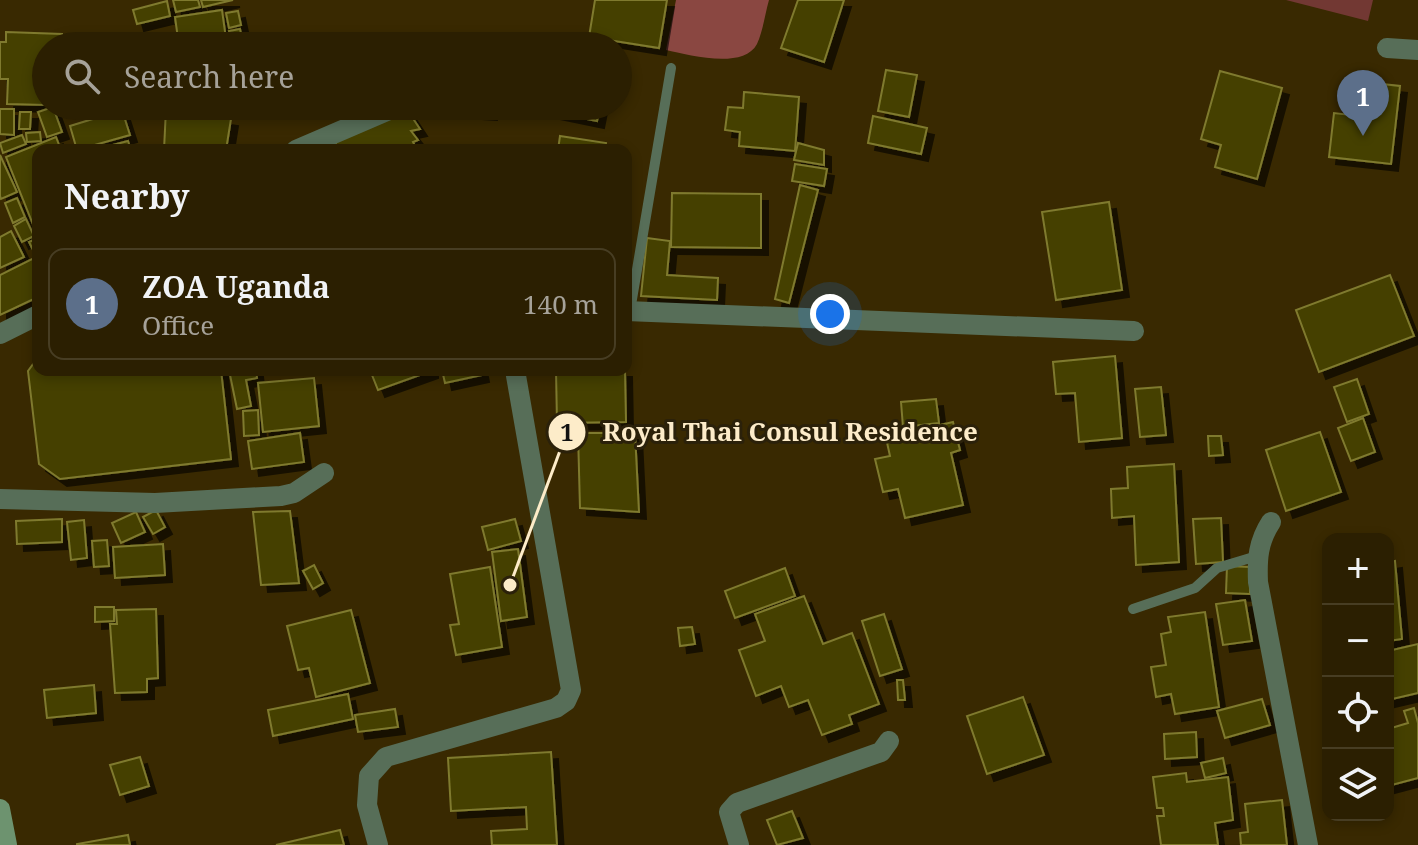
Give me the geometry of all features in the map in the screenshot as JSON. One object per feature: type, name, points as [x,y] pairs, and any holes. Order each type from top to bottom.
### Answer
[{"type":"main road","points":[[0,809],[7,845]]},
{"type":"street","points":[[1387,48],[1418,50]]},
{"type":"street","points":[[310,144],[366,120]]},
{"type":"street","points":[[632,311],[1134,331]]},
{"type":"street","points":[[0,334],[32,318]]},
{"type":"street","points":[[378,845],[367,805],[369,776],[386,757],[556,708],[566,701],[571,690],[516,376]]},
{"type":"street","points":[[0,499],[155,503],[281,496],[294,493],[324,473]]},
{"type":"street","points":[[1271,522],[1263,535],[1257,556],[1258,582],[1308,845]]},
{"type":"street","points":[[739,845],[729,812],[737,803],[881,752],[889,741]]},
{"type":"lane","points":[[632,288],[671,68]]},
{"type":"lane","points":[[1133,609],[1195,588],[1217,568],[1257,556]]},
{"type":"shaded area","points":[[676,0],[769,0],[757,44],[750,52],[740,57],[715,59],[666,50]]},
{"type":"shaded area","points":[[1286,0],[1373,0],[1368,21]]},
{"type":"building","points":[[173,0],[198,0],[200,7],[176,12]]},
{"type":"building","points":[[201,0],[233,0],[203,7]]},
{"type":"building","points":[[595,0],[667,0],[659,48],[632,44],[632,32],[590,32]]},
{"type":"building","points":[[798,0],[844,0],[824,62],[781,48]]},
{"type":"building","points":[[167,1],[170,16],[137,24],[133,10]]},
{"type":"building","points":[[222,10],[225,32],[177,32],[175,17]]},
{"type":"building","points":[[238,11],[241,25],[229,28],[226,13]]},
{"type":"building","points":[[6,32],[32,33],[32,105],[7,104],[8,79],[0,79],[0,42],[6,42]]},
{"type":"building","points":[[886,70],[917,75],[909,117],[878,111]]},
{"type":"building","points":[[1220,71],[1282,88],[1257,179],[1215,167],[1221,145],[1201,139]]},
{"type":"building","points":[[1354,81],[1400,86],[1391,164],[1329,157],[1334,113],[1350,115]]},
{"type":"building","points":[[744,92],[799,97],[795,151],[739,146],[740,132],[725,130],[728,107],[743,108]]},
{"type":"building","points":[[0,109],[14,109],[14,135],[0,134]]},
{"type":"building","points":[[20,112],[31,112],[30,129],[19,129]]},
{"type":"building","points":[[873,116],[927,128],[921,154],[868,143]]},
{"type":"building","points":[[41,120],[58,120],[62,132],[47,137]]},
{"type":"building","points":[[90,120],[125,120],[130,135],[98,144],[75,144],[70,126]]},
{"type":"building","points":[[165,120],[231,120],[227,144],[164,144]]},
{"type":"building","points":[[379,120],[414,120],[420,129],[411,131],[418,140],[414,144],[336,144],[334,140]]},
{"type":"building","points":[[40,132],[41,141],[27,142],[26,133]]},
{"type":"building","points":[[22,135],[26,144],[3,153],[0,143]]},
{"type":"building","points":[[560,136],[606,143],[606,144],[559,144]]},
{"type":"building","points":[[56,137],[59,144],[38,144]]},
{"type":"building","points":[[798,143],[824,150],[824,165],[794,160]]},
{"type":"building","points":[[32,147],[32,222],[6,157]]},
{"type":"building","points":[[0,155],[17,192],[1,199],[0,196]]},
{"type":"building","points":[[795,164],[827,169],[824,186],[792,181]]},
{"type":"building","points":[[800,185],[818,190],[789,303],[775,299]]},
{"type":"building","points":[[672,193],[761,194],[761,248],[671,247]]},
{"type":"building","points":[[17,198],[25,217],[13,223],[5,203]]},
{"type":"building","points":[[1109,202],[1122,290],[1056,300],[1042,212]]},
{"type":"building","points":[[26,219],[32,237],[22,242],[14,226]]},
{"type":"building","points":[[11,231],[24,257],[0,268],[0,237]]},
{"type":"building","points":[[647,238],[670,241],[667,275],[718,278],[717,300],[641,296]]},
{"type":"building","points":[[32,259],[32,300],[0,315],[0,275]]},
{"type":"building","points":[[1390,275],[1414,336],[1319,372],[1296,310]]},
{"type":"building","points":[[1115,356],[1122,438],[1079,442],[1075,393],[1056,394],[1053,362]]},
{"type":"building","points":[[32,366],[32,376],[222,376],[231,459],[60,479],[39,464],[28,371]]},
{"type":"building","points":[[230,376],[257,376],[246,380],[251,406],[237,409]]},
{"type":"building","points":[[372,376],[417,376],[378,390]]},
{"type":"building","points":[[443,376],[477,376],[445,383]]},
{"type":"building","points":[[556,376],[625,376],[626,422],[557,423]]},
{"type":"building","points":[[314,378],[319,426],[263,432],[258,383]]},
{"type":"building","points":[[1357,379],[1369,414],[1347,422],[1334,387]]},
{"type":"building","points":[[1161,387],[1166,435],[1140,437],[1135,389]]},
{"type":"building","points":[[936,399],[939,423],[903,427],[901,402]]},
{"type":"building","points":[[258,410],[259,435],[244,436],[243,411]]},
{"type":"building","points":[[1363,418],[1375,452],[1351,461],[1338,428]]},
{"type":"building","points":[[953,422],[960,450],[951,453],[963,505],[905,518],[898,489],[883,492],[875,459],[890,456],[886,438]]},
{"type":"building","points":[[1320,432],[1341,492],[1286,511],[1266,450]]},
{"type":"building","points":[[300,433],[304,462],[252,469],[248,441]]},
{"type":"building","points":[[578,433],[635,433],[639,512],[580,508]]},
{"type":"building","points":[[1208,436],[1221,436],[1223,455],[1209,456]]},
{"type":"building","points":[[1174,464],[1179,562],[1136,565],[1134,516],[1112,518],[1111,489],[1128,488],[1127,467]]},
{"type":"building","points":[[156,510],[165,527],[153,534],[143,517]]},
{"type":"building","points":[[290,511],[299,583],[261,585],[253,512]]},
{"type":"building","points":[[136,512],[145,532],[121,543],[112,523]]},
{"type":"building","points":[[1221,518],[1223,562],[1196,564],[1193,519]]},
{"type":"building","points":[[62,519],[62,542],[17,544],[16,521]]},
{"type":"building","points":[[515,519],[521,541],[488,550],[482,527]]},
{"type":"building","points":[[84,520],[87,558],[71,560],[67,522]]},
{"type":"building","points":[[107,540],[109,566],[94,567],[92,541]]},
{"type":"building","points":[[163,544],[165,575],[115,578],[113,547]]},
{"type":"building","points":[[518,549],[527,617],[501,621],[492,552]]},
{"type":"building","points":[[1394,561],[1402,639],[1394,640],[1394,605]]},
{"type":"building","points":[[314,565],[323,583],[313,589],[303,571]]},
{"type":"building","points":[[1227,566],[1250,567],[1250,594],[1226,593]]},
{"type":"building","points":[[490,567],[502,647],[456,655],[450,625],[459,624],[450,574]]},
{"type":"building","points":[[785,568],[795,596],[735,618],[725,591]]},
{"type":"building","points":[[804,596],[823,644],[852,633],[879,704],[849,715],[852,724],[822,735],[808,700],[789,707],[781,686],[756,696],[739,650],[765,641],[755,614]]},
{"type":"building","points":[[1245,600],[1252,641],[1223,645],[1216,604]]},
{"type":"building","points":[[95,607],[114,607],[114,621],[95,622]]},
{"type":"building","points":[[156,609],[158,678],[147,679],[147,692],[115,693],[110,624],[117,624],[116,610]]},
{"type":"building","points":[[351,610],[370,683],[316,697],[309,668],[298,670],[287,626]]},
{"type":"building","points":[[1205,612],[1219,707],[1175,714],[1171,694],[1156,697],[1151,667],[1166,665],[1161,634],[1171,632],[1168,617]]},
{"type":"building","points":[[884,614],[902,669],[880,676],[862,621]]},
{"type":"building","points":[[692,627],[695,644],[680,646],[678,628]]},
{"type":"building","points":[[1418,644],[1418,693],[1394,699],[1394,650]]},
{"type":"building","points":[[897,680],[903,680],[905,700],[898,700]]},
{"type":"building","points":[[94,685],[96,713],[47,718],[44,690]]},
{"type":"building","points":[[348,694],[353,719],[273,736],[268,710]]},
{"type":"building","points":[[1023,697],[1044,755],[987,774],[967,716]]},
{"type":"building","points":[[1262,699],[1270,725],[1225,738],[1217,711]]},
{"type":"building","points":[[1414,708],[1418,723],[1418,778],[1394,784],[1394,727],[1408,723],[1404,711]]},
{"type":"building","points":[[395,709],[398,727],[358,732],[355,715]]},
{"type":"building","points":[[1196,732],[1197,757],[1165,759],[1164,734]]},
{"type":"building","points":[[551,752],[557,845],[492,845],[491,831],[527,829],[526,807],[451,811],[448,758]]},
{"type":"building","points":[[140,757],[149,786],[120,795],[110,765]]},
{"type":"building","points":[[1223,758],[1226,773],[1205,778],[1201,763]]},
{"type":"building","points":[[1186,773],[1187,782],[1228,777],[1233,820],[1215,823],[1218,845],[1161,845],[1157,816],[1164,816],[1163,808],[1157,808],[1153,777]]},
{"type":"building","points":[[1282,800],[1287,845],[1241,845],[1240,833],[1248,832],[1245,804]]},
{"type":"building","points":[[792,811],[803,838],[777,845],[767,820]]},
{"type":"building","points":[[340,830],[344,845],[276,845]]},
{"type":"building","points":[[128,835],[130,845],[77,845],[77,844]]},
{"type":"place","name":"ZOA Uganda","points":[[1363,136]]},
{"type":"place","name":"Royal Thai Consul Residence","points":[[510,585]]}]
